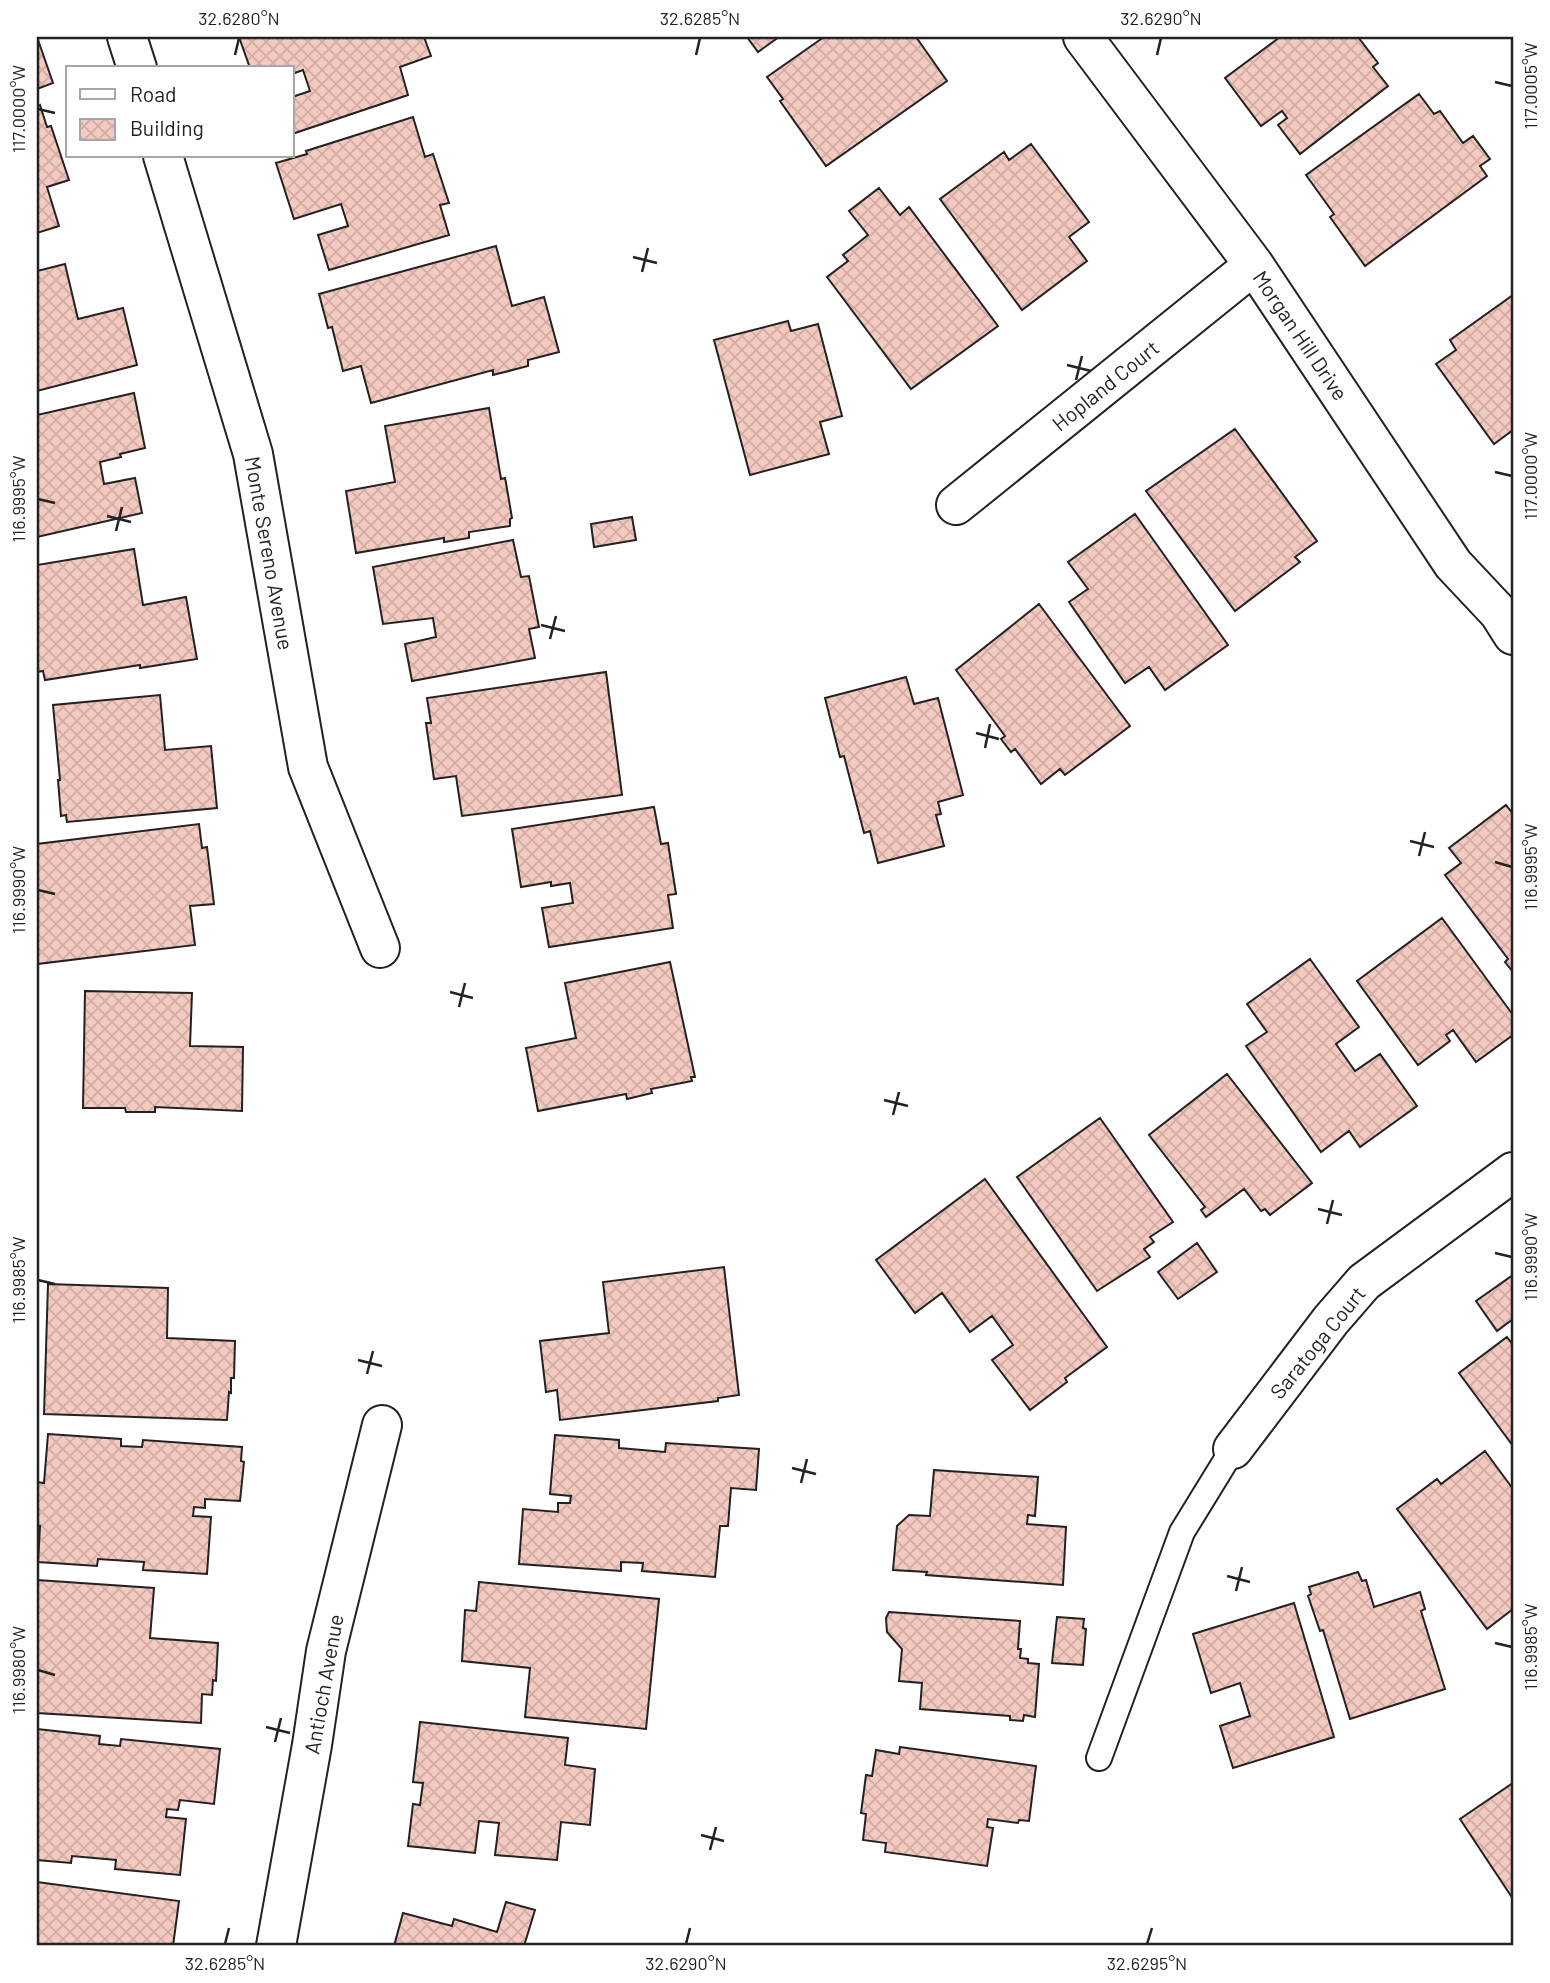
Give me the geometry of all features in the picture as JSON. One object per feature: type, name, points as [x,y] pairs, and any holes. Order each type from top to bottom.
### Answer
[{"type":"street","points":[[127,37],[135,66]]},
{"type":"street","name":"Morgan Hill Drive","points":[[1083,37],[1254,265],[1453,564],[1508,617]]},
{"type":"street","name":"Monte Sereno Avenue","points":[[164,158],[253,454],[308,767],[380,948]]},
{"type":"street","name":"Hopland Court","points":[[956,505],[1254,265]]},
{"type":"street","name":"Saratoga Court","points":[[1233,1449],[1331,1320],[1364,1282],[1513,1172]]},
{"type":"street","name":"Antioch Avenue","points":[[276,1946],[326,1651],[382,1425]]},
{"type":"lane","points":[[1099,1758],[1182,1532],[1233,1449]]},
{"type":"building","points":[[37,37],[53,83],[37,89]]},
{"type":"building","points":[[239,37],[424,37],[431,56],[400,67],[408,95],[294,133],[294,96],[310,91],[303,70],[294,73],[294,66],[249,66]]},
{"type":"building","points":[[747,37],[779,37],[758,52]]},
{"type":"building","points":[[824,37],[916,37],[947,81],[826,166],[780,101],[783,99],[767,77]]},
{"type":"building","points":[[1280,37],[1358,37],[1378,63],[1373,67],[1388,86],[1300,154],[1278,125],[1287,118],[1282,111],[1261,126],[1225,78]]},
{"type":"building","points":[[1419,94],[1434,114],[1440,111],[1463,143],[1473,136],[1490,159],[1480,166],[1487,176],[1365,266],[1330,217],[1334,214],[1306,175]]},
{"type":"building","points":[[40,105],[47,127],[51,126],[69,180],[47,187],[59,226],[37,233],[37,107]]},
{"type":"building","points":[[413,117],[425,157],[433,154],[449,203],[440,205],[449,235],[329,270],[318,235],[348,226],[341,204],[294,219],[276,163],[307,154],[306,151]]},
{"type":"building","points":[[1031,144],[1089,222],[1069,237],[1087,261],[1022,310],[940,199],[1004,152],[1009,160]]},
{"type":"building","points":[[879,188],[900,215],[909,207],[998,326],[911,389],[827,277],[848,261],[843,255],[868,235],[849,211]]},
{"type":"building","points":[[496,246],[512,306],[544,297],[559,352],[528,360],[528,366],[493,375],[493,370],[371,403],[361,366],[343,371],[332,327],[328,328],[319,294]]},
{"type":"building","points":[[65,264],[78,319],[123,308],[137,365],[37,391],[37,271]]},
{"type":"building","points":[[1513,295],[1513,430],[1494,444],[1436,364],[1456,350],[1450,340]]},
{"type":"building","points":[[788,321],[791,331],[818,324],[842,416],[820,422],[829,454],[750,475],[714,340]]},
{"type":"building","points":[[134,393],[145,448],[100,462],[104,484],[135,478],[142,513],[37,537],[37,415]]},
{"type":"building","points":[[489,408],[501,479],[505,478],[506,483],[512,518],[510,526],[469,532],[469,538],[444,542],[444,538],[356,553],[346,491],[395,482],[385,426]]},
{"type":"building","points":[[1235,429],[1317,541],[1295,557],[1300,562],[1235,611],[1146,491]]},
{"type":"building","points":[[1135,514],[1228,645],[1165,690],[1149,667],[1125,683],[1069,602],[1088,589],[1068,562]]},
{"type":"building","points":[[632,517],[636,540],[594,547],[591,524]]},
{"type":"building","points":[[513,540],[521,577],[529,576],[539,627],[529,629],[535,658],[412,681],[405,644],[436,637],[433,618],[383,624],[373,567]]},
{"type":"building","points":[[134,549],[143,605],[186,597],[197,659],[45,680],[43,671],[37,672],[37,565]]},
{"type":"building","points":[[1039,604],[1130,726],[1065,775],[1060,769],[1041,784],[1015,749],[1011,752],[1001,739],[1005,736],[956,670]]},
{"type":"building","points":[[606,672],[622,795],[462,816],[456,776],[434,779],[426,723],[431,723],[427,698]]},
{"type":"building","points":[[906,677],[914,704],[938,698],[963,795],[938,802],[941,814],[936,815],[944,846],[878,863],[870,831],[864,833],[844,756],[840,757],[825,698]]},
{"type":"building","points":[[160,695],[165,750],[211,746],[217,808],[67,822],[66,815],[61,816],[53,705]]},
{"type":"building","points":[[1506,805],[1513,814],[1513,972],[1505,962],[1508,959],[1445,875],[1461,863],[1449,848]]},
{"type":"building","points":[[654,807],[661,844],[668,843],[676,894],[668,895],[673,928],[549,947],[542,908],[573,903],[570,883],[551,886],[551,882],[521,887],[512,829]]},
{"type":"building","points":[[199,824],[202,848],[207,847],[214,904],[190,906],[195,945],[37,964],[37,844]]},
{"type":"building","points":[[1442,918],[1513,1015],[1513,1035],[1476,1062],[1453,1030],[1446,1035],[1450,1041],[1418,1065],[1357,981]]},
{"type":"building","points":[[1310,959],[1359,1027],[1336,1044],[1355,1071],[1380,1054],[1417,1106],[1360,1147],[1349,1131],[1321,1152],[1246,1046],[1267,1032],[1247,1004]]},
{"type":"building","points":[[670,962],[695,1077],[691,1077],[692,1081],[651,1089],[652,1093],[627,1099],[626,1094],[538,1111],[526,1048],[576,1038],[565,983]]},
{"type":"building","points":[[85,991],[192,993],[190,1046],[243,1047],[242,1111],[155,1107],[155,1112],[126,1112],[125,1108],[83,1108]]},
{"type":"building","points":[[1227,1074],[1312,1183],[1270,1215],[1265,1209],[1261,1211],[1244,1189],[1206,1217],[1201,1210],[1205,1207],[1149,1135]]},
{"type":"building","points":[[1100,1118],[1173,1222],[1150,1237],[1154,1242],[1144,1249],[1150,1257],[1097,1291],[1017,1177]]},
{"type":"building","points":[[985,1179],[1107,1347],[1065,1378],[1067,1382],[1030,1410],[992,1360],[1013,1345],[992,1316],[970,1332],[942,1293],[915,1313],[876,1260]]},
{"type":"building","points":[[1197,1243],[1217,1272],[1178,1299],[1158,1272]]},
{"type":"building","points":[[724,1267],[739,1395],[718,1398],[718,1401],[560,1420],[557,1390],[546,1392],[540,1341],[609,1333],[603,1282]]},
{"type":"building","points":[[1513,1275],[1513,1319],[1497,1331],[1476,1301]]},
{"type":"building","points":[[48,1284],[168,1288],[167,1338],[235,1341],[234,1378],[231,1378],[227,1420],[44,1414]]},
{"type":"building","points":[[1507,1337],[1513,1345],[1513,1446],[1459,1373]]},
{"type":"building","points":[[48,1434],[121,1439],[121,1446],[142,1447],[143,1440],[242,1447],[241,1461],[244,1462],[240,1501],[205,1499],[205,1508],[194,1507],[193,1516],[211,1517],[207,1574],[143,1570],[144,1562],[98,1559],[97,1566],[38,1562],[40,1526],[37,1526],[37,1482],[44,1483]]},
{"type":"building","points":[[555,1435],[619,1440],[619,1448],[665,1452],[666,1443],[759,1449],[756,1490],[731,1488],[728,1526],[720,1526],[715,1577],[642,1571],[643,1563],[621,1562],[621,1571],[519,1564],[523,1509],[558,1512],[558,1503],[570,1503],[571,1496],[550,1494]]},
{"type":"building","points":[[1485,1451],[1513,1489],[1513,1609],[1487,1629],[1397,1509],[1437,1479],[1441,1484]]},
{"type":"building","points":[[934,1470],[1038,1477],[1035,1516],[1028,1515],[1027,1524],[1066,1527],[1063,1585],[893,1570],[897,1526],[909,1515],[930,1516]]},
{"type":"building","points":[[1358,1572],[1362,1581],[1366,1580],[1374,1607],[1420,1592],[1425,1609],[1421,1611],[1445,1689],[1350,1719],[1323,1630],[1320,1631],[1308,1596],[1311,1594],[1309,1587]]},
{"type":"building","points":[[37,1580],[154,1588],[150,1638],[218,1643],[216,1681],[213,1680],[212,1695],[202,1694],[201,1723],[37,1713]]},
{"type":"building","points":[[479,1582],[659,1599],[646,1729],[525,1717],[530,1668],[462,1661],[465,1610],[476,1611]]},
{"type":"building","points":[[1294,1603],[1334,1737],[1233,1768],[1220,1726],[1250,1716],[1240,1683],[1211,1693],[1193,1634]]},
{"type":"building","points":[[889,1612],[1020,1621],[1020,1658],[1028,1659],[1028,1663],[1039,1664],[1035,1717],[1024,1715],[1023,1721],[1010,1720],[1010,1716],[920,1709],[922,1683],[899,1681],[902,1649],[887,1632],[886,1618]]},
{"type":"building","points":[[1057,1617],[1084,1619],[1083,1628],[1086,1629],[1083,1665],[1052,1663]]},
{"type":"building","points":[[420,1722],[568,1738],[565,1765],[595,1769],[590,1825],[561,1822],[557,1860],[495,1855],[499,1823],[479,1821],[475,1853],[408,1846],[413,1804],[420,1805],[423,1783],[413,1782]]},
{"type":"building","points":[[37,1729],[100,1736],[99,1744],[120,1746],[121,1739],[220,1749],[214,1804],[180,1800],[178,1810],[167,1809],[166,1817],[186,1819],[180,1875],[115,1869],[116,1860],[72,1856],[71,1863],[37,1860]]},
{"type":"building","points":[[900,1747],[1036,1766],[1029,1821],[1019,1820],[1018,1823],[988,1819],[987,1827],[993,1828],[987,1866],[885,1852],[886,1843],[863,1840],[866,1814],[861,1813],[866,1775],[872,1776],[876,1750],[899,1754]]},
{"type":"building","points":[[1513,1783],[1513,1899],[1460,1819]]},
{"type":"building","points":[[37,1882],[179,1901],[173,1946],[37,1946]]},
{"type":"building","points":[[506,1902],[535,1910],[524,1946],[394,1946],[403,1913],[452,1926],[454,1919],[497,1932]]}]
